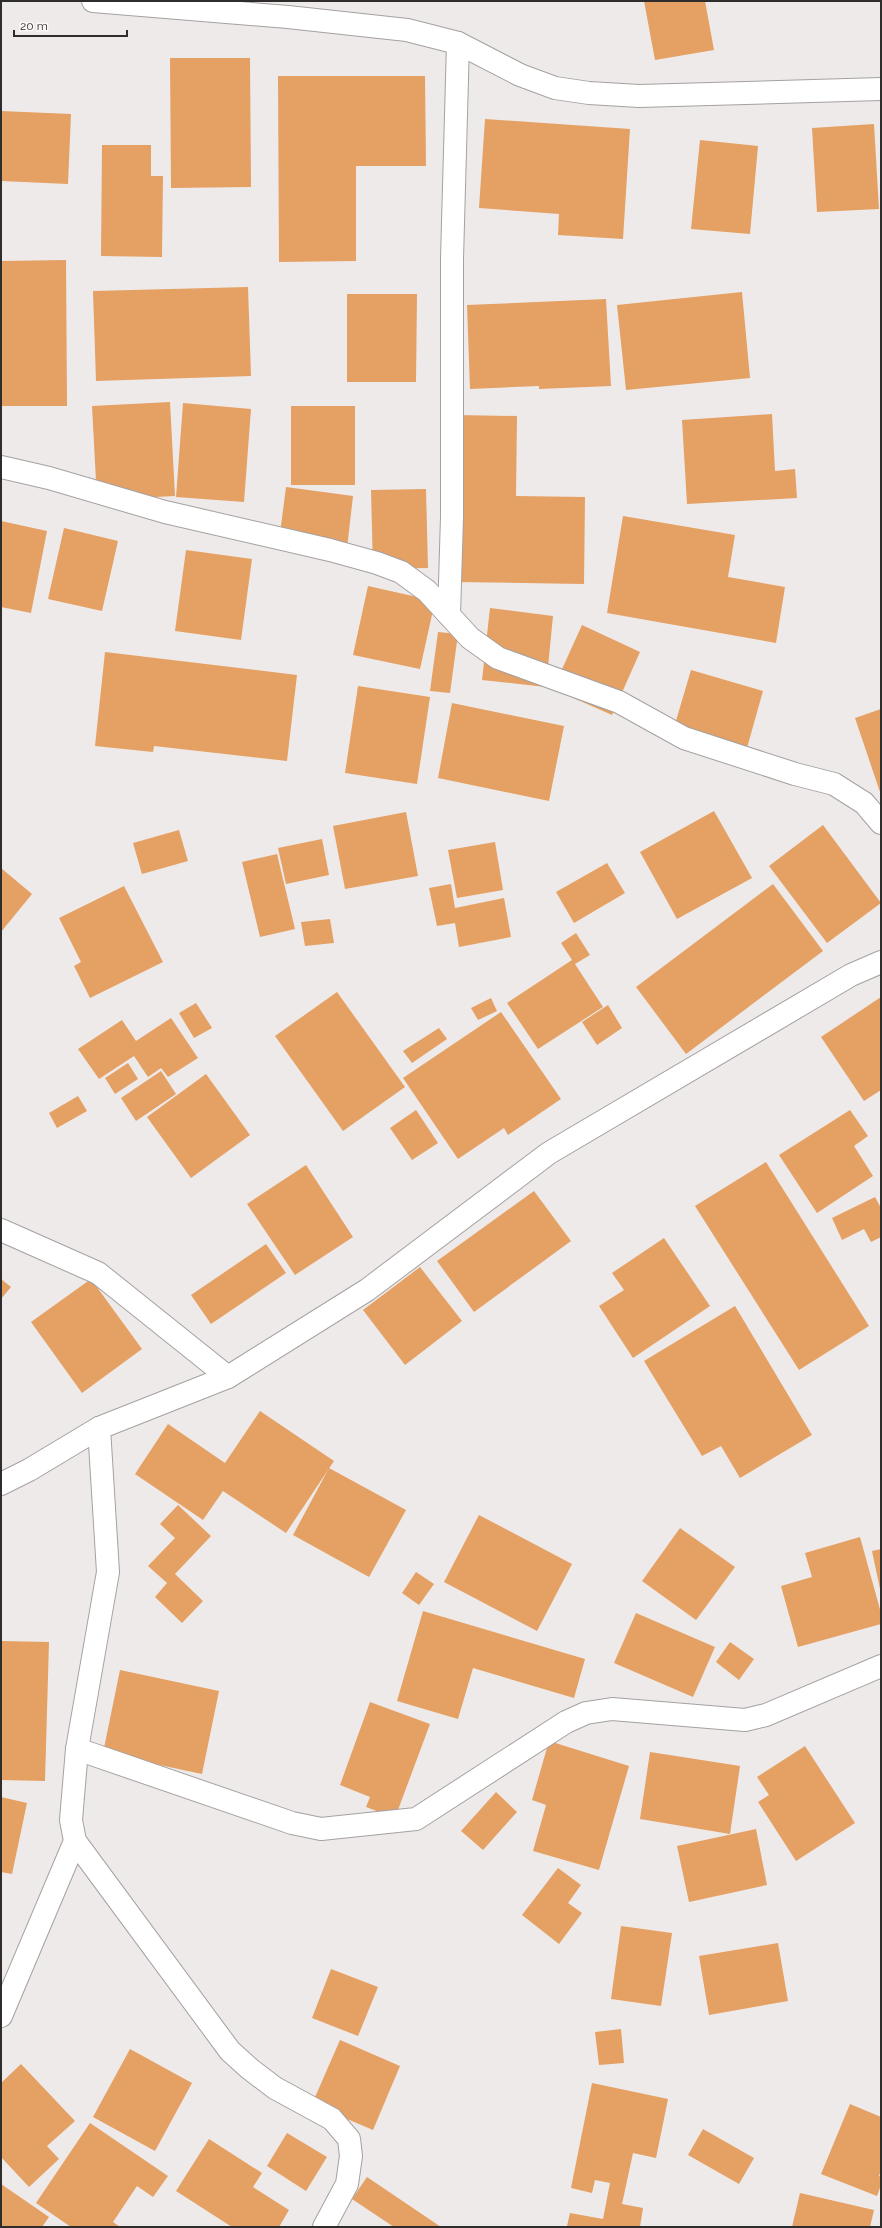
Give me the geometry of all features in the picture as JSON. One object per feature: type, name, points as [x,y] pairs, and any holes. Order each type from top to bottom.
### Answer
[{"type":"street","points":[[93,1],[288,17],[407,30],[458,43],[520,75],[555,88],[589,92],[639,96],[881,89]]},
{"type":"street","points":[[449,615],[452,517],[452,259],[458,43]]},
{"type":"street","points":[[1,467],[49,478],[165,512],[377,563],[401,572],[428,591],[470,638],[498,658],[619,702],[684,738],[795,774],[834,784],[864,802],[881,823]]},
{"type":"street","points":[[1,1484],[29,1470],[99,1428],[228,1377],[367,1290],[549,1153],[851,975],[881,962]]},
{"type":"street","points":[[1,1230],[98,1273],[228,1377]]},
{"type":"street","points":[[99,1428],[108,1572],[77,1748],[70,1820],[75,1841],[230,2051],[250,2069],[275,2088],[332,2119],[349,2139],[351,2156],[347,2184],[324,2227]]},
{"type":"street","points":[[77,1748],[292,1823],[321,1829],[416,1819],[566,1722],[586,1712],[612,1710],[745,1720],[766,1715],[881,1666]]},
{"type":"street","points":[[1,2016],[75,1841]]},
{"type":"building","points":[[644,1],[705,1],[714,50],[655,60]]},
{"type":"building","points":[[170,58],[250,58],[251,187],[171,188]]},
{"type":"building","points":[[278,76],[425,76],[426,166],[356,166],[356,261],[279,262]]},
{"type":"building","points":[[1,111],[71,114],[68,184],[1,181]]},
{"type":"building","points":[[485,119],[630,129],[623,239],[558,235],[559,214],[479,208]]},
{"type":"building","points":[[874,124],[879,209],[817,212],[812,128]]},
{"type":"building","points":[[700,140],[758,146],[750,234],[691,229]]},
{"type":"building","points":[[102,145],[151,145],[151,176],[163,176],[162,257],[101,256]]},
{"type":"building","points":[[66,260],[67,406],[1,406],[1,261]]},
{"type":"building","points":[[248,287],[251,376],[96,381],[93,291]]},
{"type":"building","points":[[742,292],[750,378],[626,390],[617,305]]},
{"type":"building","points":[[347,294],[417,294],[416,382],[347,382]]},
{"type":"building","points":[[606,299],[611,386],[539,389],[539,386],[470,389],[467,305]]},
{"type":"building","points":[[170,402],[175,496],[97,500],[92,406]]},
{"type":"building","points":[[183,403],[251,409],[244,502],[176,497]]},
{"type":"building","points":[[291,406],[355,406],[355,485],[291,485]]},
{"type":"building","points":[[772,414],[775,471],[795,469],[797,498],[687,504],[682,420]]},
{"type":"building","points":[[456,415],[517,416],[516,496],[585,497],[584,584],[455,582]]},
{"type":"building","points":[[286,487],[353,496],[346,557],[278,549]]},
{"type":"building","points":[[426,489],[428,568],[373,569],[371,490]]},
{"type":"building","points":[[623,516],[735,535],[728,577],[785,587],[776,643],[607,613]]},
{"type":"building","points":[[1,521],[47,531],[31,613],[1,607]]},
{"type":"building","points":[[64,528],[118,541],[102,611],[48,599]]},
{"type":"building","points":[[186,550],[252,559],[241,640],[175,631]]},
{"type":"building","points":[[368,586],[435,601],[420,669],[353,655]]},
{"type":"building","points":[[490,608],[553,616],[546,687],[482,680]]},
{"type":"building","points":[[582,625],[640,652],[612,715],[553,689]]},
{"type":"building","points":[[438,632],[458,634],[450,693],[430,691]]},
{"type":"building","points":[[105,652],[297,675],[287,761],[154,746],[153,752],[95,746]]},
{"type":"building","points":[[691,670],[763,691],[743,762],[670,741]]},
{"type":"building","points":[[358,686],[430,697],[417,784],[345,773]]},
{"type":"building","points":[[452,703],[564,726],[549,801],[438,778]]},
{"type":"building","points":[[881,709],[881,795],[855,718]]},
{"type":"building","points":[[714,811],[752,878],[677,919],[640,852]]},
{"type":"building","points":[[406,812],[418,876],[345,889],[333,826]]},
{"type":"building","points":[[823,825],[881,903],[827,943],[769,866]]},
{"type":"building","points":[[179,830],[188,861],[142,874],[133,843]]},
{"type":"building","points":[[322,839],[329,875],[286,884],[278,848]]},
{"type":"building","points":[[495,842],[503,890],[457,898],[448,850]]},
{"type":"building","points":[[277,854],[295,929],[260,937],[242,862]]},
{"type":"building","points":[[607,863],[625,893],[574,923],[556,892]]},
{"type":"building","points":[[1,868],[32,894],[1,932]]},
{"type":"building","points":[[451,884],[455,908],[504,898],[511,937],[459,947],[455,923],[437,926],[429,888]]},
{"type":"building","points":[[773,884],[823,951],[686,1054],[636,987]]},
{"type":"building","points":[[124,886],[163,962],[90,998],[74,966],[81,962],[59,918]]},
{"type":"building","points":[[330,919],[334,943],[305,946],[301,922]]},
{"type":"building","points":[[576,933],[590,955],[575,964],[603,1007],[538,1049],[507,1003],[572,960],[561,943]]},
{"type":"building","points":[[337,992],[405,1087],[343,1131],[275,1036]]},
{"type":"building","points":[[881,997],[881,1090],[864,1101],[821,1037]]},
{"type":"building","points":[[491,998],[497,1011],[478,1020],[471,1008]]},
{"type":"building","points":[[196,1003],[212,1028],[194,1038],[179,1013]]},
{"type":"building","points":[[608,1005],[622,1028],[597,1045],[582,1022]]},
{"type":"building","points":[[501,1012],[561,1099],[508,1135],[504,1128],[458,1159],[403,1078]]},
{"type":"building","points":[[171,1018],[198,1058],[168,1077],[161,1068],[148,1077],[134,1056],[99,1079],[78,1049],[122,1020],[136,1041]]},
{"type":"building","points":[[439,1028],[447,1039],[412,1063],[403,1051]]},
{"type":"building","points":[[128,1063],[138,1079],[115,1094],[105,1078]]},
{"type":"building","points":[[161,1071],[176,1094],[136,1121],[121,1098]]},
{"type":"building","points":[[206,1074],[250,1135],[191,1178],[147,1117]]},
{"type":"building","points":[[78,1096],[87,1111],[57,1128],[49,1113]]},
{"type":"building","points":[[416,1110],[438,1143],[412,1160],[390,1128]]},
{"type":"building","points":[[850,1110],[868,1136],[854,1146],[873,1176],[817,1213],[779,1155]]},
{"type":"building","points":[[766,1162],[869,1326],[799,1370],[695,1206]]},
{"type":"building","points":[[306,1165],[353,1237],[295,1275],[247,1204]]},
{"type":"building","points":[[534,1191],[571,1241],[474,1312],[437,1261]]},
{"type":"building","points":[[875,1197],[881,1208],[881,1237],[871,1242],[864,1229],[842,1240],[832,1218]]},
{"type":"building","points":[[664,1238],[710,1306],[633,1358],[599,1306],[624,1290],[612,1273]]},
{"type":"building","points":[[266,1244],[286,1273],[211,1324],[191,1295]]},
{"type":"building","points":[[420,1267],[462,1321],[405,1365],[363,1310]]},
{"type":"building","points":[[1,1279],[11,1287],[1,1299]]},
{"type":"building","points":[[91,1279],[142,1349],[82,1393],[31,1322]]},
{"type":"building","points":[[735,1306],[812,1435],[740,1478],[721,1446],[702,1456],[644,1361]]},
{"type":"building","points":[[260,1411],[334,1461],[286,1533],[223,1491],[203,1520],[135,1474],[168,1424],[225,1463]]},
{"type":"building","points":[[329,1468],[406,1510],[369,1577],[293,1535]]},
{"type":"building","points":[[178,1505],[211,1536],[175,1574],[203,1601],[182,1623],[155,1597],[167,1583],[148,1566],[175,1538],[160,1524]]},
{"type":"building","points":[[479,1515],[572,1564],[537,1631],[444,1582]]},
{"type":"building","points":[[680,1528],[735,1567],[696,1620],[642,1581]]},
{"type":"building","points":[[860,1537],[881,1613],[881,1624],[798,1647],[781,1586],[812,1577],[805,1553]]},
{"type":"building","points":[[881,1549],[881,1589],[880,1589],[872,1551]]},
{"type":"building","points":[[416,1572],[434,1584],[419,1605],[402,1593]]},
{"type":"building","points":[[423,1611],[585,1659],[574,1698],[473,1668],[458,1719],[397,1701]]},
{"type":"building","points":[[636,1613],[715,1647],[693,1697],[614,1663]]},
{"type":"building","points":[[1,1641],[49,1642],[45,1781],[1,1780]]},
{"type":"building","points":[[730,1642],[754,1659],[739,1680],[716,1662]]},
{"type":"building","points":[[120,1670],[219,1691],[202,1774],[103,1753]]},
{"type":"building","points":[[370,1702],[430,1724],[395,1818],[366,1807],[370,1797],[340,1785]]},
{"type":"building","points":[[549,1741],[629,1766],[599,1870],[533,1851],[546,1805],[532,1800]]},
{"type":"building","points":[[805,1746],[855,1823],[796,1861],[758,1802],[769,1795],[757,1777]]},
{"type":"building","points":[[650,1752],[740,1766],[730,1834],[640,1819]]},
{"type":"building","points":[[496,1792],[517,1812],[483,1850],[461,1831]]},
{"type":"building","points":[[1,1797],[27,1803],[12,1874],[1,1872]]},
{"type":"building","points":[[756,1829],[767,1885],[689,1902],[677,1846]]},
{"type":"building","points":[[558,1868],[581,1885],[568,1903],[582,1913],[559,1944],[522,1915]]},
{"type":"building","points":[[621,1926],[672,1933],[661,2006],[611,1999]]},
{"type":"building","points":[[778,1943],[788,2001],[709,2015],[699,1956]]},
{"type":"building","points":[[331,1969],[378,1987],[358,2036],[312,2018]]},
{"type":"building","points":[[621,2029],[624,2063],[599,2065],[595,2032]]},
{"type":"building","points":[[340,2040],[400,2066],[373,2130],[312,2104]]},
{"type":"building","points":[[130,2049],[192,2083],[155,2151],[93,2117]]},
{"type":"building","points":[[21,2064],[75,2121],[47,2146],[59,2159],[29,2187],[1,2157],[1,2083]]},
{"type":"building","points":[[592,2083],[668,2099],[656,2158],[633,2153],[622,2204],[643,2208],[640,2227],[567,2226],[570,2213],[603,2219],[610,2183],[595,2180],[592,2193],[571,2188]]},
{"type":"building","points":[[850,2104],[881,2117],[881,2170],[879,2176],[881,2177],[881,2185],[877,2196],[821,2174]]},
{"type":"building","points":[[90,2123],[168,2176],[153,2197],[137,2186],[113,2222],[120,2227],[71,2227],[36,2203]]},
{"type":"building","points":[[703,2129],[754,2158],[739,2184],[688,2155]]},
{"type":"building","points":[[287,2133],[327,2157],[306,2191],[267,2166]]},
{"type":"building","points":[[209,2139],[262,2173],[253,2187],[289,2210],[279,2227],[232,2227],[176,2191]]},
{"type":"building","points":[[367,2177],[441,2227],[394,2227],[352,2199]]},
{"type":"building","points":[[1,2184],[49,2217],[42,2227],[1,2227]]},
{"type":"building","points":[[800,2193],[874,2210],[870,2227],[792,2227]]}]
